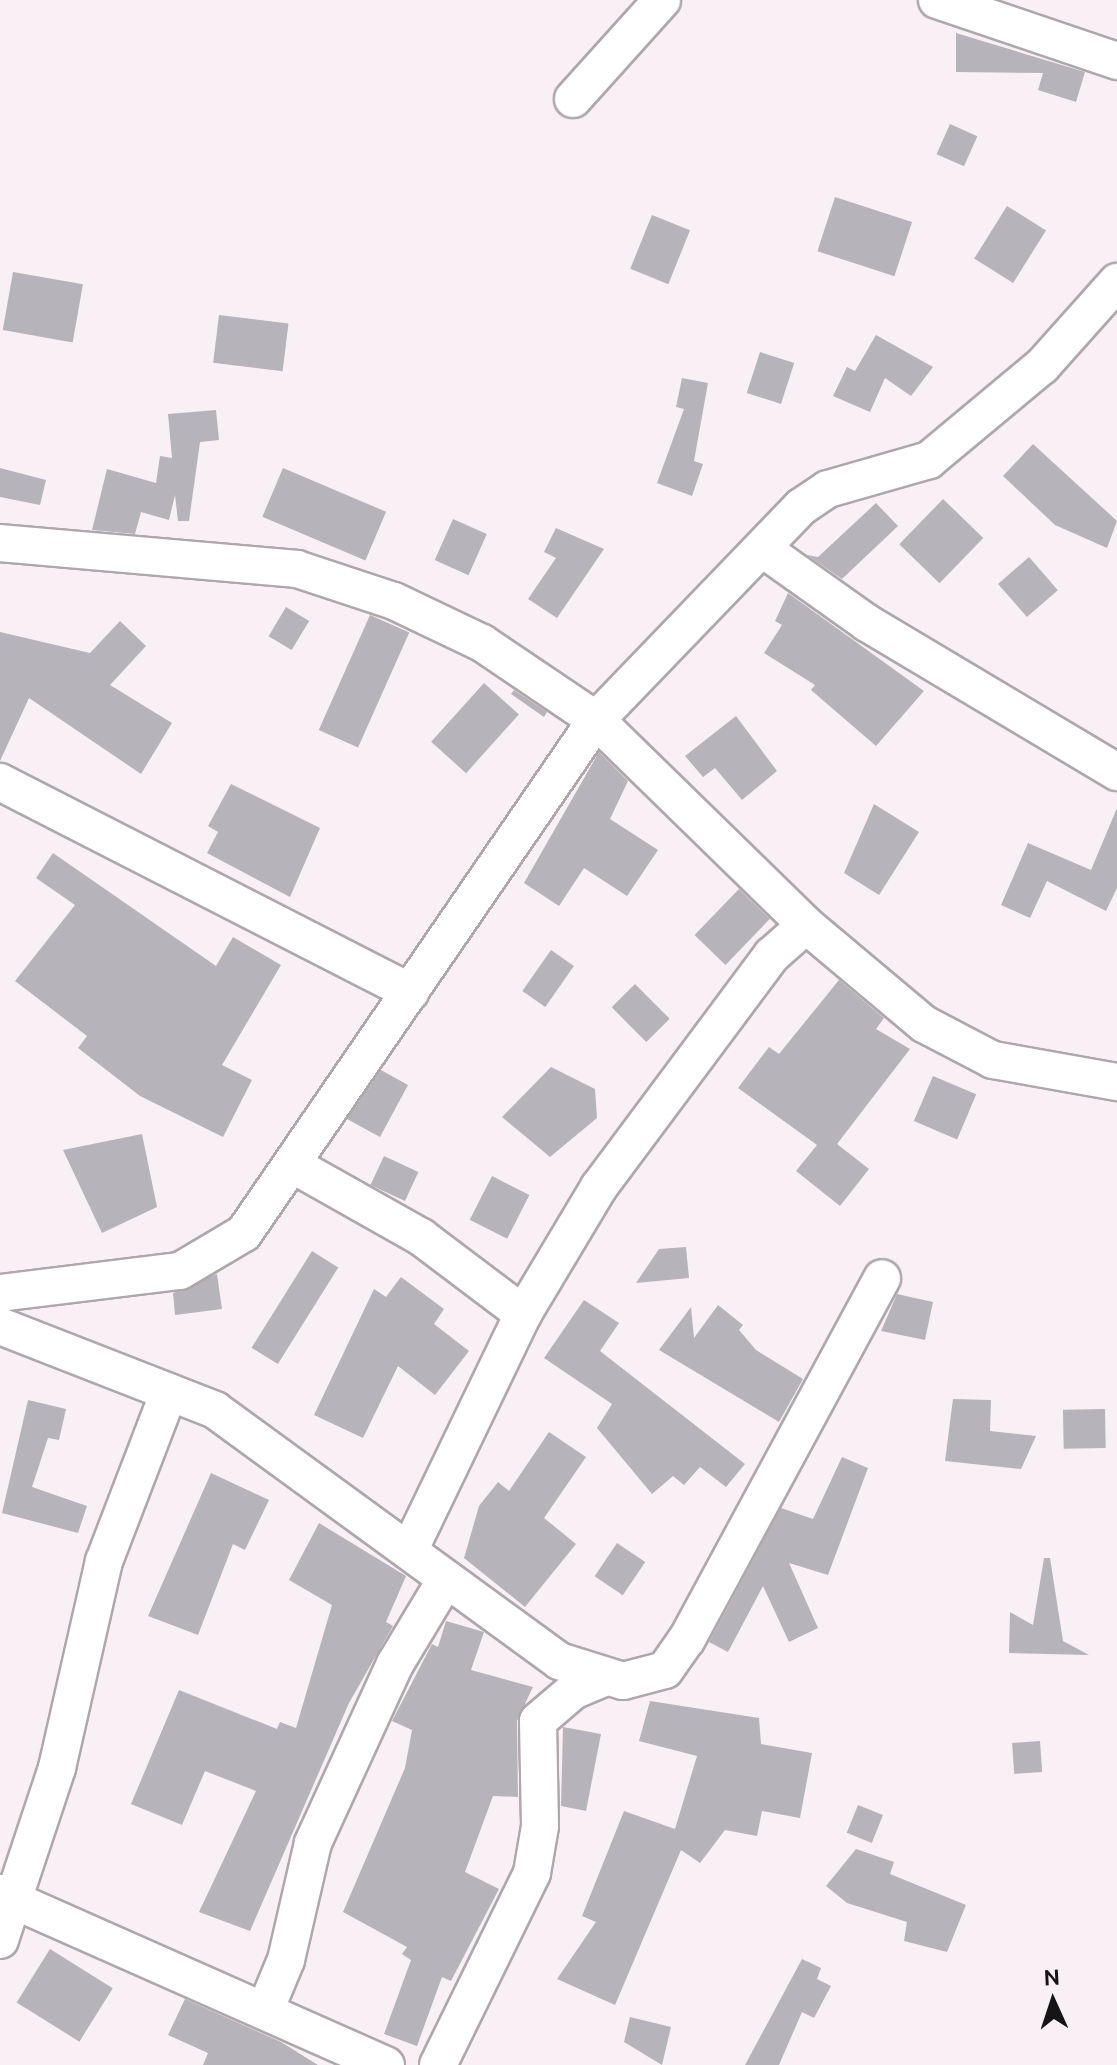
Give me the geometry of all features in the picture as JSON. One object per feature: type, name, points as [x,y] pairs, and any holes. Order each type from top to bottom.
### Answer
[{"type":"street","points":[[573,99],[662,0]]},
{"type":"street","points":[[937,0],[1113,62]]},
{"type":"street","points":[[0,1293],[108,1284],[213,1257],[244,1233],[295,1166],[596,720],[763,549],[828,489],[895,476],[967,433],[1042,366],[1117,282]]},
{"type":"street","points":[[0,543],[297,569],[394,601],[482,643],[596,720],[806,925],[924,1024],[993,1060],[1117,1082]]},
{"type":"street","points":[[763,549],[867,623],[1117,772]]},
{"type":"street","points":[[0,782],[410,992]]},
{"type":"street","points":[[409,1551],[523,1314],[599,1187],[772,955],[806,925]]},
{"type":"street","points":[[295,1166],[421,1237],[523,1314]]},
{"type":"street","points":[[0,1326],[215,1410],[559,1661],[604,1678],[640,1679],[672,1661],[882,1278]]},
{"type":"street","points":[[0,1940],[6,1896],[57,1768],[104,1561],[169,1392]]},
{"type":"street","points":[[266,2008],[286,1960],[313,1843],[395,1664],[446,1579]]},
{"type":"street","points":[[438,2065],[532,1873],[540,1826],[538,1721],[573,1691],[604,1678]]},
{"type":"street","points":[[6,1896],[266,2008],[386,2065]]},
{"type":"building","points":[[956,33],[1085,72],[1076,102],[1038,90],[1043,73],[956,72]]},
{"type":"building","points":[[950,124],[977,136],[964,166],[937,154]]},
{"type":"building","points":[[835,197],[912,222],[894,276],[817,251]]},
{"type":"building","points":[[1007,206],[1046,230],[1013,283],[974,259]]},
{"type":"building","points":[[652,215],[690,230],[668,284],[630,269]]},
{"type":"building","points":[[13,272],[83,284],[73,342],[3,330]]},
{"type":"building","points":[[219,315],[288,324],[283,371],[213,363]]},
{"type":"building","points":[[876,335],[933,367],[911,396],[885,378],[870,412],[833,396],[847,367],[855,371]]},
{"type":"building","points":[[760,352],[794,363],[781,404],[747,393]]},
{"type":"building","points":[[682,378],[708,383],[694,461],[703,464],[692,496],[657,483],[684,409],[676,407]]},
{"type":"building","points":[[216,410],[219,440],[200,442],[189,521],[178,521],[175,495],[169,520],[141,512],[135,534],[92,530],[107,469],[156,483],[160,456],[172,458],[168,414]]},
{"type":"building","points":[[1033,444],[1117,521],[1107,548],[1055,525],[1003,476]]},
{"type":"building","points":[[0,468],[46,480],[40,505],[0,497]]},
{"type":"building","points":[[283,468],[386,512],[365,561],[262,517]]},
{"type":"building","points":[[943,499],[983,538],[940,583],[899,544]]},
{"type":"building","points":[[876,503],[898,526],[842,579],[807,555],[818,557]]},
{"type":"building","points":[[453,519],[487,534],[468,575],[435,560]]},
{"type":"building","points":[[556,528],[604,549],[557,618],[528,599],[556,558],[544,552]]},
{"type":"building","points":[[1029,557],[1058,590],[1027,617],[998,584]]},
{"type":"building","points":[[788,593],[924,691],[876,746],[811,690],[815,685],[764,653],[782,625],[775,621]]},
{"type":"building","points":[[286,607],[309,621],[292,650],[268,636]]},
{"type":"building","points":[[370,615],[409,632],[358,748],[319,730]]},
{"type":"building","points":[[120,621],[146,646],[110,685],[172,723],[141,774],[29,698],[0,761],[0,632],[90,653]]},
{"type":"building","points":[[484,683],[519,714],[466,773],[431,742]]},
{"type":"building","points":[[514,690],[547,712],[544,717],[511,694]]},
{"type":"building","points":[[736,716],[777,771],[742,800],[715,768],[703,777],[685,756]]},
{"type":"building","points":[[599,752],[628,781],[610,819],[658,850],[627,896],[584,868],[559,906],[524,883]]},
{"type":"building","points":[[231,784],[320,828],[290,897],[207,853],[218,832],[208,826]]},
{"type":"building","points":[[874,804],[919,832],[879,895],[844,873]]},
{"type":"building","points":[[1117,808],[1117,888],[1106,911],[1047,881],[1030,918],[1001,905],[1028,843],[1091,870]]},
{"type":"building","points":[[53,853],[216,966],[233,937],[281,965],[222,1065],[252,1080],[223,1137],[140,1096],[78,1048],[87,1036],[15,981],[75,905],[36,878]]},
{"type":"building","points":[[739,889],[770,919],[725,965],[695,935]]},
{"type":"building","points":[[551,950],[574,966],[545,1007],[522,991]]},
{"type":"building","points":[[839,980],[884,1018],[876,1029],[910,1049],[837,1144],[869,1169],[840,1206],[796,1171],[817,1145],[738,1088],[769,1047],[779,1054]]},
{"type":"building","points":[[635,984],[670,1019],[646,1042],[612,1007]]},
{"type":"building","points":[[551,1067],[595,1089],[597,1118],[550,1157],[502,1117]]},
{"type":"building","points":[[381,1070],[408,1085],[380,1137],[347,1119]]},
{"type":"building","points":[[933,1076],[976,1094],[957,1139],[914,1121]]},
{"type":"building","points":[[142,1134],[157,1207],[102,1233],[63,1150]]},
{"type":"building","points":[[384,1156],[418,1172],[405,1201],[370,1185]]},
{"type":"building","points":[[492,1176],[529,1195],[507,1239],[470,1220]]},
{"type":"building","points":[[686,1247],[689,1278],[636,1283],[659,1249]]},
{"type":"building","points":[[312,1251],[338,1267],[278,1364],[252,1348]]},
{"type":"building","points":[[217,1274],[222,1309],[175,1315],[173,1293]]},
{"type":"building","points":[[401,1277],[444,1309],[434,1324],[469,1351],[435,1395],[398,1366],[363,1438],[314,1415],[374,1289],[386,1297]]},
{"type":"building","points":[[897,1294],[933,1302],[925,1340],[881,1331]]},
{"type":"building","points":[[584,1300],[619,1323],[600,1351],[745,1464],[726,1487],[700,1467],[684,1485],[673,1476],[652,1494],[597,1428],[612,1404],[544,1358]]},
{"type":"building","points":[[718,1305],[743,1325],[739,1330],[756,1350],[803,1379],[779,1422],[659,1350],[691,1307],[694,1338]]},
{"type":"building","points":[[953,1399],[991,1400],[990,1431],[1036,1436],[1021,1469],[945,1461]]},
{"type":"building","points":[[28,1400],[66,1409],[59,1440],[48,1438],[32,1487],[87,1506],[78,1533],[2,1513]]},
{"type":"building","points":[[1105,1409],[1106,1448],[1064,1449],[1063,1410]]},
{"type":"building","points":[[549,1432],[586,1457],[544,1518],[576,1544],[525,1607],[464,1558],[479,1506],[498,1482],[509,1491]]},
{"type":"building","points":[[842,1457],[868,1468],[828,1575],[789,1563],[818,1628],[789,1642],[763,1586],[728,1652],[709,1642],[781,1508],[813,1519]]},
{"type":"building","points":[[211,1473],[269,1500],[245,1550],[233,1544],[198,1635],[148,1616]]},
{"type":"building","points":[[319,1523],[406,1576],[386,1622],[393,1626],[349,1703],[250,1931],[199,1912],[256,1791],[205,1771],[182,1825],[131,1804],[179,1690],[277,1729],[280,1722],[296,1728],[332,1605],[289,1580]]},
{"type":"building","points":[[617,1543],[645,1562],[623,1595],[595,1576]]},
{"type":"building","points":[[1044,1558],[1050,1558],[1063,1641],[1089,1655],[1009,1653],[1010,1612],[1033,1625]]},
{"type":"building","points":[[446,1621],[484,1632],[471,1670],[533,1687],[517,1721],[518,1797],[493,1796],[465,1872],[499,1889],[451,1981],[442,1977],[417,2046],[384,2034],[411,1960],[402,1954],[407,1947],[343,1912],[405,1768],[412,1730],[392,1721],[432,1644],[438,1647]]},
{"type":"building","points":[[650,1701],[759,1718],[761,1744],[812,1753],[800,1818],[762,1811],[757,1836],[725,1830],[700,1863],[681,1850],[615,2005],[557,1979],[596,1922],[582,1916],[624,1811],[675,1829],[697,1756],[639,1741]]},
{"type":"building","points":[[563,1727],[601,1734],[586,1811],[561,1806]]},
{"type":"building","points":[[1040,1741],[1042,1772],[1014,1774],[1012,1743]]},
{"type":"building","points":[[858,1805],[883,1815],[872,1843],[847,1833]]},
{"type":"building","points":[[856,1849],[894,1862],[890,1874],[966,1905],[947,1952],[904,1941],[907,1922],[847,1903],[826,1886]]},
{"type":"building","points":[[50,1949],[113,1988],[79,2042],[17,2002]]},
{"type":"building","points":[[802,1959],[821,1968],[817,1979],[831,1986],[814,2018],[802,2012],[779,2065],[745,2065]]},
{"type":"building","points":[[185,1999],[281,2042],[318,2065],[203,2065],[208,2053],[168,2035]]},
{"type":"building","points":[[630,2017],[671,2027],[662,2065],[624,2042]]}]
